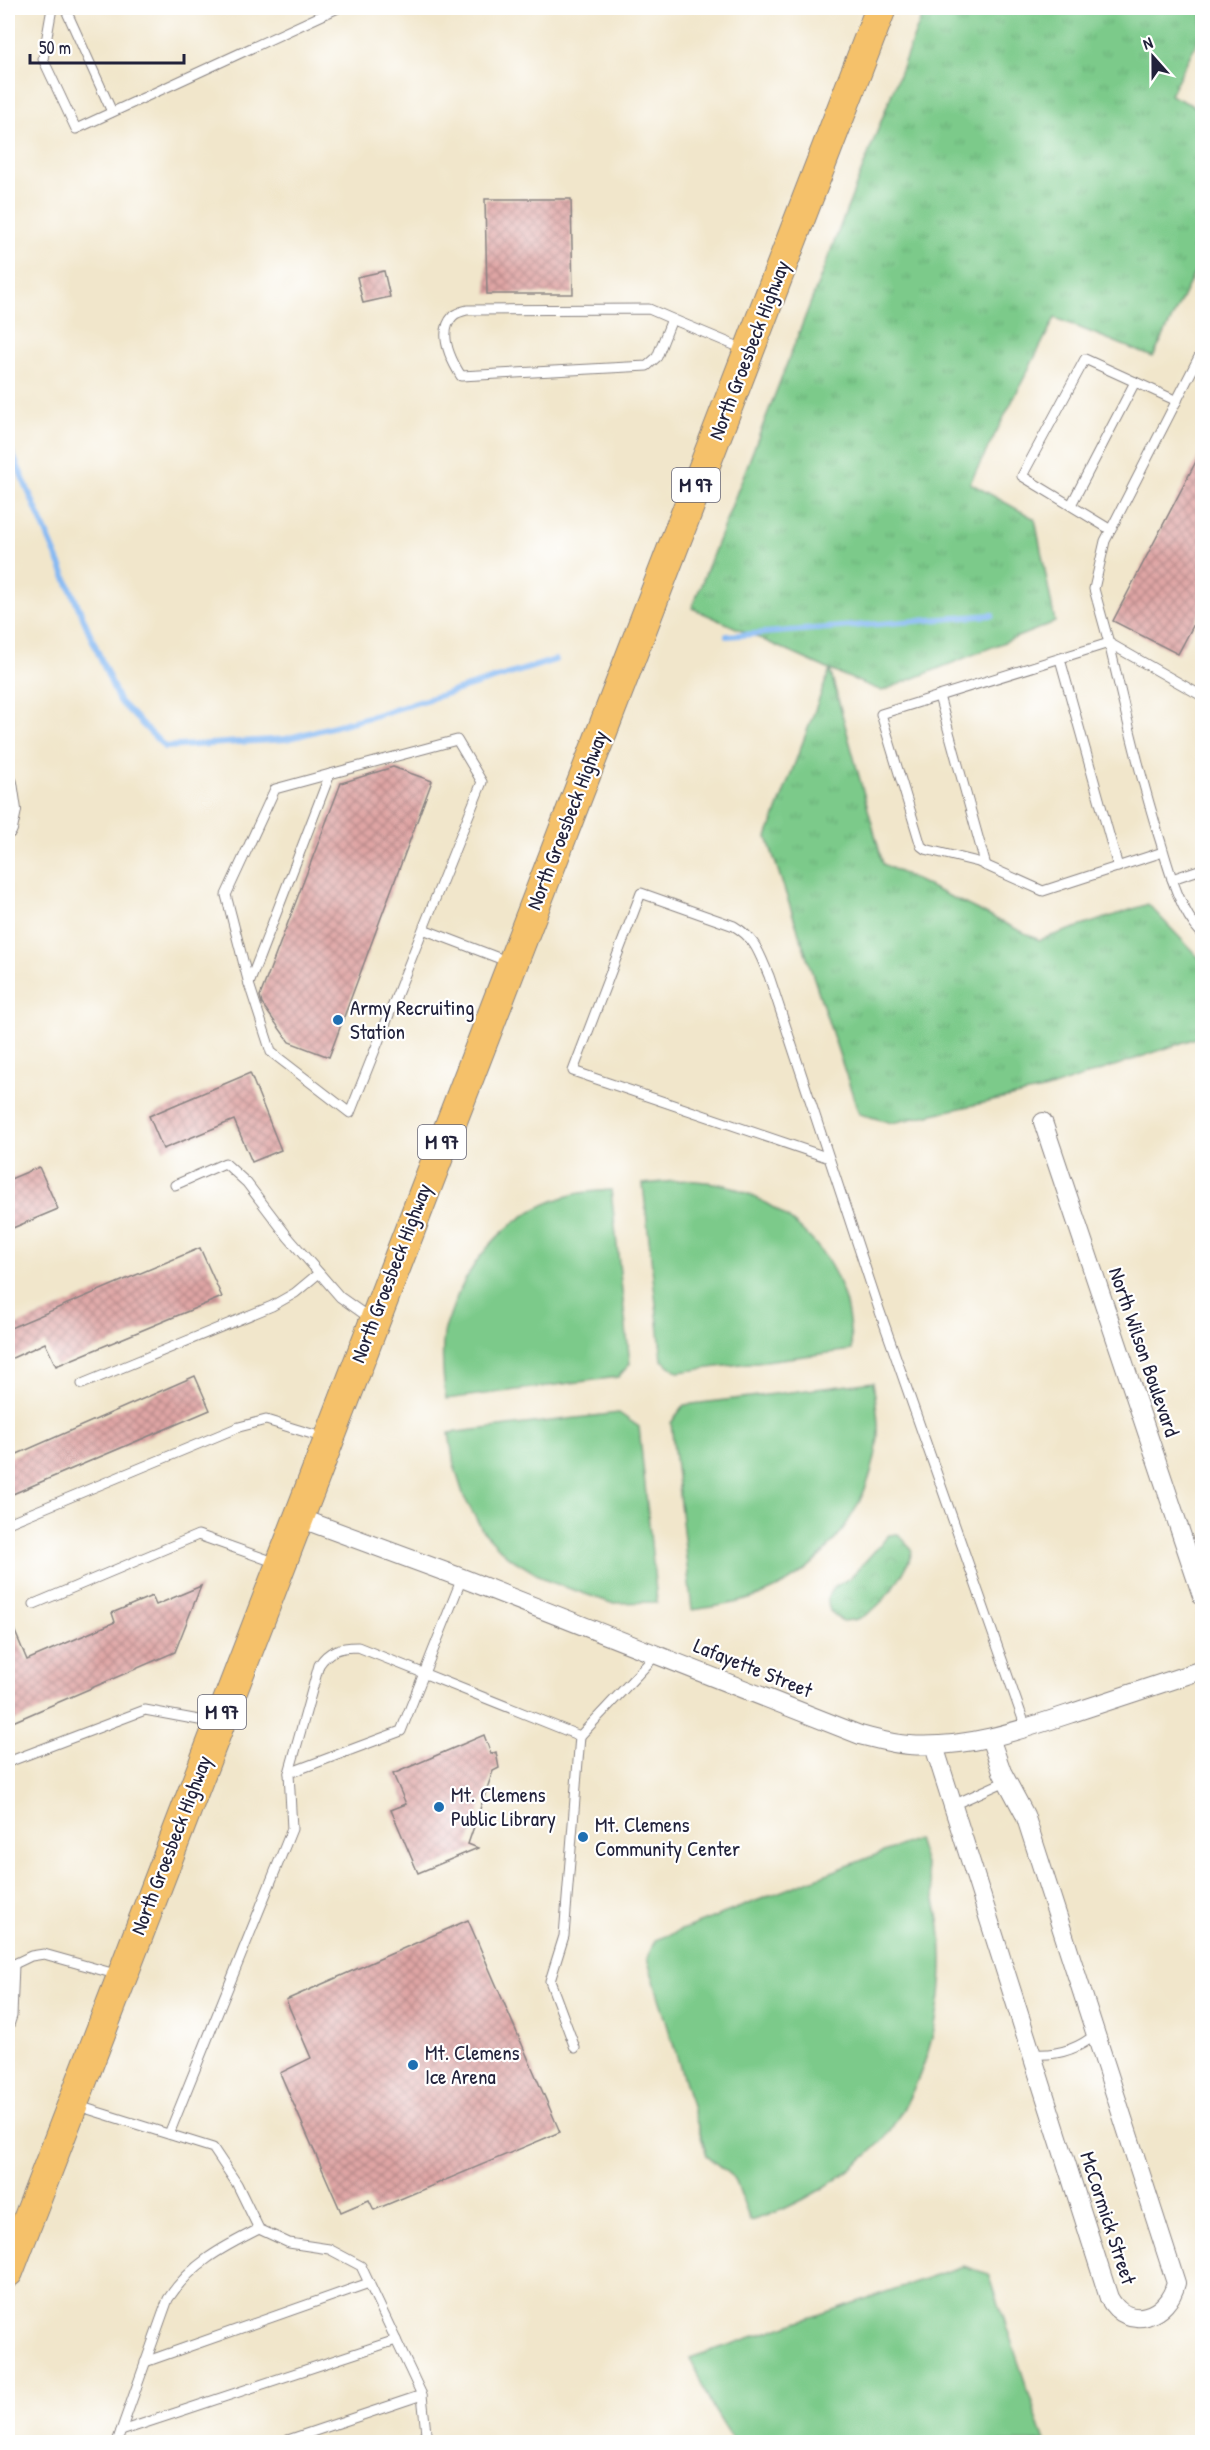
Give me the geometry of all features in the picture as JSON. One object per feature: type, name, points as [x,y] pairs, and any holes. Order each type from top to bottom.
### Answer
[{"type":"main road","name":"North Groesbeck Highway","points":[[8,2271],[327,1439],[881,8]]},
{"type":"street","points":[[8,783],[12,810],[8,828]]},
{"type":"street","name":"North Wilson Boulevard","points":[[1043,1122],[1203,1596]]},
{"type":"street","name":"Lafayette Street","points":[[297,1517],[462,1578],[860,1735],[908,1745],[934,1746],[990,1738],[1203,1670]]},
{"type":"street","name":"McCormick Street","points":[[934,1746],[1109,2298],[1114,2307],[1134,2317],[1157,2313],[1173,2295],[1176,2283],[1025,1815],[1006,1780],[990,1738]]},
{"type":"lane","points":[[52,8],[43,58],[76,129],[338,8]]},
{"type":"lane","points":[[65,8],[112,112]]},
{"type":"lane","points":[[672,318],[657,357],[647,366],[461,376],[448,357],[446,331],[453,316],[467,310],[649,309],[672,318],[748,351]]},
{"type":"lane","points":[[1203,351],[1105,541],[1094,589],[1143,786],[1163,852],[1172,879],[1193,924],[1203,934]]},
{"type":"lane","points":[[1111,530],[1022,476],[1085,359],[1177,401]]},
{"type":"lane","points":[[1071,505],[1135,382]]},
{"type":"lane","points":[[1163,852],[1043,891],[986,866],[925,849],[921,846],[881,714],[1109,643],[1203,696]]},
{"type":"lane","points":[[1060,659],[1118,867]]},
{"type":"lane","points":[[939,696],[986,866]]},
{"type":"lane","points":[[457,740],[482,782],[423,928],[350,1113],[270,1052],[249,984],[226,895],[276,789],[457,740]]},
{"type":"lane","points":[[249,984],[330,774]]},
{"type":"lane","points":[[1172,879],[1203,869]]},
{"type":"lane","points":[[829,1158],[573,1071],[641,893],[734,926],[747,934],[754,942],[769,976],[879,1309],[1026,1728]]},
{"type":"lane","points":[[423,928],[512,963]]},
{"type":"lane","points":[[175,1185],[225,1163],[247,1183],[288,1237],[340,1298],[373,1321]]},
{"type":"lane","points":[[82,1384],[272,1306],[295,1293],[319,1273]]},
{"type":"lane","points":[[8,1523],[239,1426],[266,1420],[327,1439]]},
{"type":"lane","points":[[34,1604],[198,1535],[279,1564]]},
{"type":"lane","points":[[289,1773],[401,1731],[462,1578]]},
{"type":"lane","points":[[169,2134],[292,1829],[289,1773],[319,1665],[327,1654],[342,1647],[358,1647],[580,1736]]},
{"type":"lane","points":[[575,2048],[550,1981],[564,1936],[580,1736],[657,1654]]},
{"type":"lane","points":[[8,1762],[145,1710],[218,1723]]},
{"type":"lane","points":[[953,1805],[1006,1780]]},
{"type":"lane","points":[[8,2028],[12,2016],[11,1965],[31,1956],[44,1954],[121,1976]]},
{"type":"lane","points":[[1032,2054],[1048,2055],[1067,2050],[1084,2044],[1095,2034]]},
{"type":"lane","points":[[72,2104],[213,2148],[237,2184],[259,2229],[289,2243],[329,2249],[361,2266],[422,2395],[426,2433],[418,2442]]},
{"type":"lane","points":[[117,2442],[168,2300],[181,2279],[226,2245],[259,2229]]},
{"type":"lane","points":[[146,2362],[369,2283]]},
{"type":"lane","points":[[121,2432],[396,2340]]},
{"type":"lane","points":[[282,2442],[422,2395]]},
{"type":"green space","points":[[925,8],[1202,8],[1202,32],[1170,95],[1202,110],[1202,258],[1153,357],[1055,318],[970,483],[1035,519],[1055,622],[882,691],[692,608]]},
{"type":"green space","points":[[830,670],[883,864],[1039,940],[1148,904],[1202,961],[1202,1036],[1047,1089],[892,1123],[859,1114],[767,837]]},
{"type":"green space","points":[[687,1180],[727,1185],[750,1195],[783,1215],[813,1241],[835,1273],[842,1291],[848,1313],[852,1350],[678,1372],[662,1360],[643,1184]]},
{"type":"green space","points":[[611,1190],[630,1364],[618,1377],[446,1399],[443,1375],[445,1331],[460,1291],[470,1271],[483,1253],[514,1223],[553,1201],[575,1194]]},
{"type":"green space","points":[[873,1382],[878,1438],[872,1469],[854,1512],[825,1551],[808,1568],[768,1592],[731,1604],[692,1610],[671,1423],[684,1405]]},
{"type":"green space","points":[[619,1413],[639,1427],[657,1602],[611,1603],[548,1581],[507,1556],[483,1531],[464,1497],[454,1465],[449,1433]]},
{"type":"green space","points":[[898,1534],[912,1549],[906,1568],[892,1590],[865,1615],[855,1620],[842,1621],[830,1611],[827,1599],[835,1586],[850,1578],[889,1535]]},
{"type":"green space","points":[[917,1839],[936,1905],[942,1952],[942,1977],[935,2027],[920,2075],[888,2134],[852,2168],[820,2190],[786,2208],[750,2221],[735,2179],[707,2156],[647,1958],[655,1940]]},
{"type":"green space","points":[[963,2266],[989,2274],[1045,2442],[734,2442],[711,2405],[690,2358]]},
{"type":"building","points":[[485,199],[571,199],[573,294],[487,294]]},
{"type":"building","points":[[384,271],[390,297],[363,303],[357,277]]},
{"type":"building","points":[[1203,448],[1203,607],[1178,654],[1113,621]]},
{"type":"building","points":[[393,767],[432,781],[329,1057],[289,1042],[262,1004],[260,996],[341,783]]},
{"type":"building","points":[[250,1073],[281,1150],[252,1162],[234,1120],[163,1149],[149,1116]]},
{"type":"building","points":[[39,1167],[58,1209],[8,1230],[8,1180]]},
{"type":"building","points":[[200,1248],[222,1297],[56,1366],[45,1343],[8,1360],[8,1329]]},
{"type":"building","points":[[195,1376],[210,1410],[8,1496],[8,1458]]},
{"type":"building","points":[[201,1586],[175,1652],[8,1724],[8,1615],[27,1660],[115,1622],[112,1613],[152,1596],[156,1605]]},
{"type":"building","name":"Mt. Clemens Public Library","points":[[484,1735],[491,1754],[496,1752],[499,1768],[493,1771],[468,1844],[478,1848],[418,1873],[391,1810],[406,1804],[393,1774]]},
{"type":"building","name":"Mt. Clemens Ice Arena","points":[[468,1920],[560,2132],[374,2210],[369,2200],[341,2212],[280,2073],[311,2058],[286,2000]]},
{"type":"waterway","points":[[8,444],[119,701],[165,747],[286,739],[380,714],[555,660]]},
{"type":"waterway","points":[[727,636],[992,615]]},
{"type":"place","name":"Army Recruiting Station","points":[[338,1020]]},
{"type":"place","name":"Mt. Clemens Public Library","points":[[439,1807]]},
{"type":"place","name":"Mt. Clemens Community Center","points":[[583,1837]]},
{"type":"place","name":"Mt. Clemens Ice Arena","points":[[413,2065]]}]
